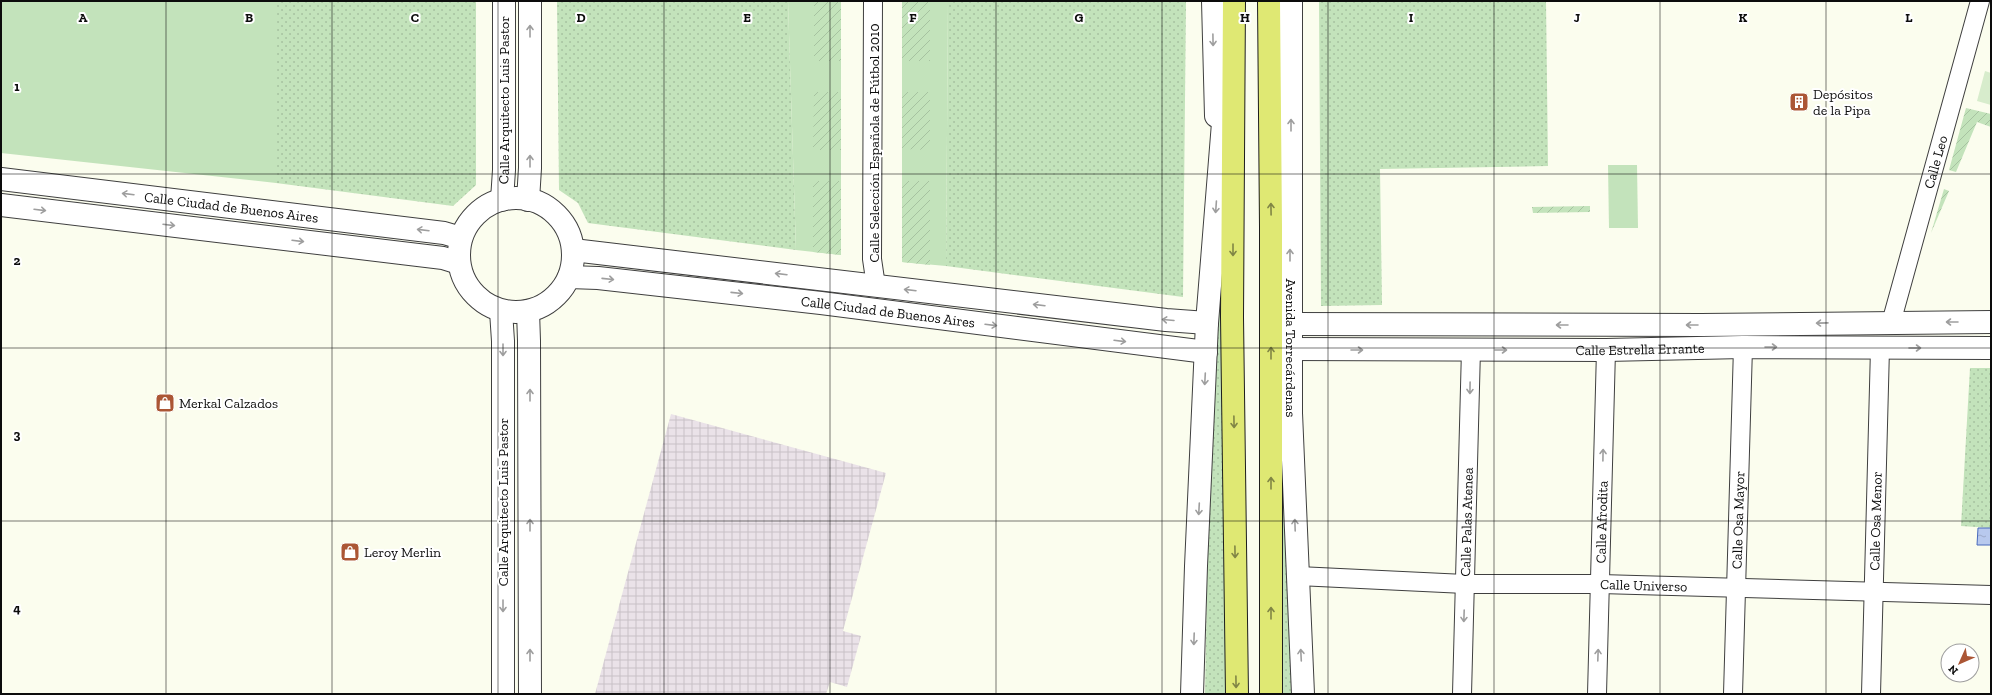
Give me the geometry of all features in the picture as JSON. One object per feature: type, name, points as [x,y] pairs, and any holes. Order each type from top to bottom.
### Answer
[{"type":"main road","points":[[1233,1],[1232,317],[1236,694]]},
{"type":"main road","name":"Avenida Torrecárdenas","points":[[1269,1],[1271,227],[1271,694]]},
{"type":"street","name":"Calle Arquitecto Luis Pastor","points":[[502,200],[504,178],[504,1]]},
{"type":"street","name":"Calle Arquitecto Luis Pastor","points":[[528,200],[530,168],[530,1]]},
{"type":"street","name":"Calle Selección Española de Fútbol 2010","points":[[873,1],[872,259],[876,286]]},
{"type":"street","points":[[1213,1],[1218,174]]},
{"type":"street","points":[[1192,694],[1207,323],[1233,1]]},
{"type":"street","name":"Avenida Torrecárdenas","points":[[1291,1],[1290,413],[1303,694]]},
{"type":"street","name":"Calle Leo","points":[[1891,322],[1980,1]]},
{"type":"street","name":"Calle Ciudad de Buenos Aires","points":[[1,179],[444,233],[461,238]]},
{"type":"street","points":[[515,198],[528,200],[544,206],[558,218],[568,232],[573,250],[569,277],[559,293],[545,305],[528,311],[501,311],[486,304],[473,293],[464,279],[459,263],[461,238],[470,221],[484,208],[502,200],[515,198]]},
{"type":"street","name":"Calle Ciudad de Buenos Aires","points":[[1,205],[436,258],[459,263]]},
{"type":"street","name":"Calle Ciudad de Buenos Aires","points":[[573,250],[1166,320],[1207,323]]},
{"type":"street","name":"Calle Ciudad de Buenos Aires","points":[[569,277],[598,278],[821,303],[1206,352]]},
{"type":"street","name":"Calle Arquitecto Luis Pastor","points":[[501,311],[503,341],[503,694]]},
{"type":"street","name":"Calle Arquitecto Luis Pastor","points":[[528,311],[530,341],[530,694]]},
{"type":"street","name":"Calle Estrella Errante","points":[[1290,324],[1709,325],[1991,322]]},
{"type":"street","points":[[1334,324],[1334,350]]},
{"type":"street","name":"Calle Estrella Errante","points":[[1290,349],[1606,350],[1743,347],[1991,348]]},
{"type":"street","name":"Calle Osa Mayor","points":[[1734,694],[1743,347]]},
{"type":"street","name":"Calle Osa Menor","points":[[1871,694],[1880,348]]},
{"type":"street","name":"Calle Palas Atenea","points":[[1462,694],[1471,350]]},
{"type":"street","name":"Calle Afrodita","points":[[1597,694],[1606,350]]},
{"type":"street","name":"Calle Universo","points":[[1298,576],[1465,584],[1600,584],[1736,589],[1874,590],[1991,595]]},
{"type":"shaded area","points":[[671,414],[886,473],[843,631],[861,636],[847,687],[830,682],[826,694],[595,694]]},
{"type":"green space","points":[[1,1],[276,1],[276,183],[1,153]]},
{"type":"green space","points":[[276,1],[476,1],[476,185],[453,206],[276,183]]},
{"type":"green space","points":[[557,1],[788,1],[796,250],[588,223],[578,203],[559,190]]},
{"type":"green space","points":[[788,1],[841,1],[841,255],[796,250]]},
{"type":"green space","points":[[814,1],[841,1],[841,61],[814,61]]},
{"type":"green space","points":[[902,1],[948,1],[946,266],[902,262]]},
{"type":"green space","points":[[902,1],[930,1],[930,61],[902,61]]},
{"type":"green space","points":[[948,1],[1186,1],[1183,297],[946,266]]},
{"type":"green space","points":[[1282,1],[1294,694],[1280,694]]},
{"type":"green space","points":[[1319,1],[1546,1],[1548,166],[1380,169],[1382,305],[1321,306]]},
{"type":"green space","points":[[1985,71],[1991,73],[1991,105],[1977,101]]},
{"type":"green space","points":[[814,92],[841,92],[841,150],[813,150]]},
{"type":"green space","points":[[902,92],[930,92],[930,150],[902,149]]},
{"type":"green space","points":[[1966,108],[1991,114],[1991,127],[1977,122],[1956,172],[1949,170]]},
{"type":"green space","points":[[1608,165],[1637,165],[1638,228],[1609,228]]},
{"type":"green space","points":[[813,181],[841,181],[841,255],[813,252]]},
{"type":"green space","points":[[902,181],[930,181],[930,265],[902,262]]},
{"type":"green space","points":[[1944,189],[1949,191],[1931,233]]},
{"type":"green space","points":[[1590,206],[1590,212],[1533,213],[1532,207]]},
{"type":"green space","points":[[1222,258],[1228,694],[1205,694],[1208,530],[1214,367]]},
{"type":"green space","points":[[1970,368],[1991,368],[1991,528],[1961,526]]},
{"type":"water","points":[[1978,528],[1991,528],[1991,545],[1977,545]]},
{"type":"place","name":"Depósitos de la Pipa","points":[[1799,102]]},
{"type":"place","name":"Merkal Calzados","points":[[165,403]]},
{"type":"place","name":"Leroy Merlin","points":[[350,552]]}]
